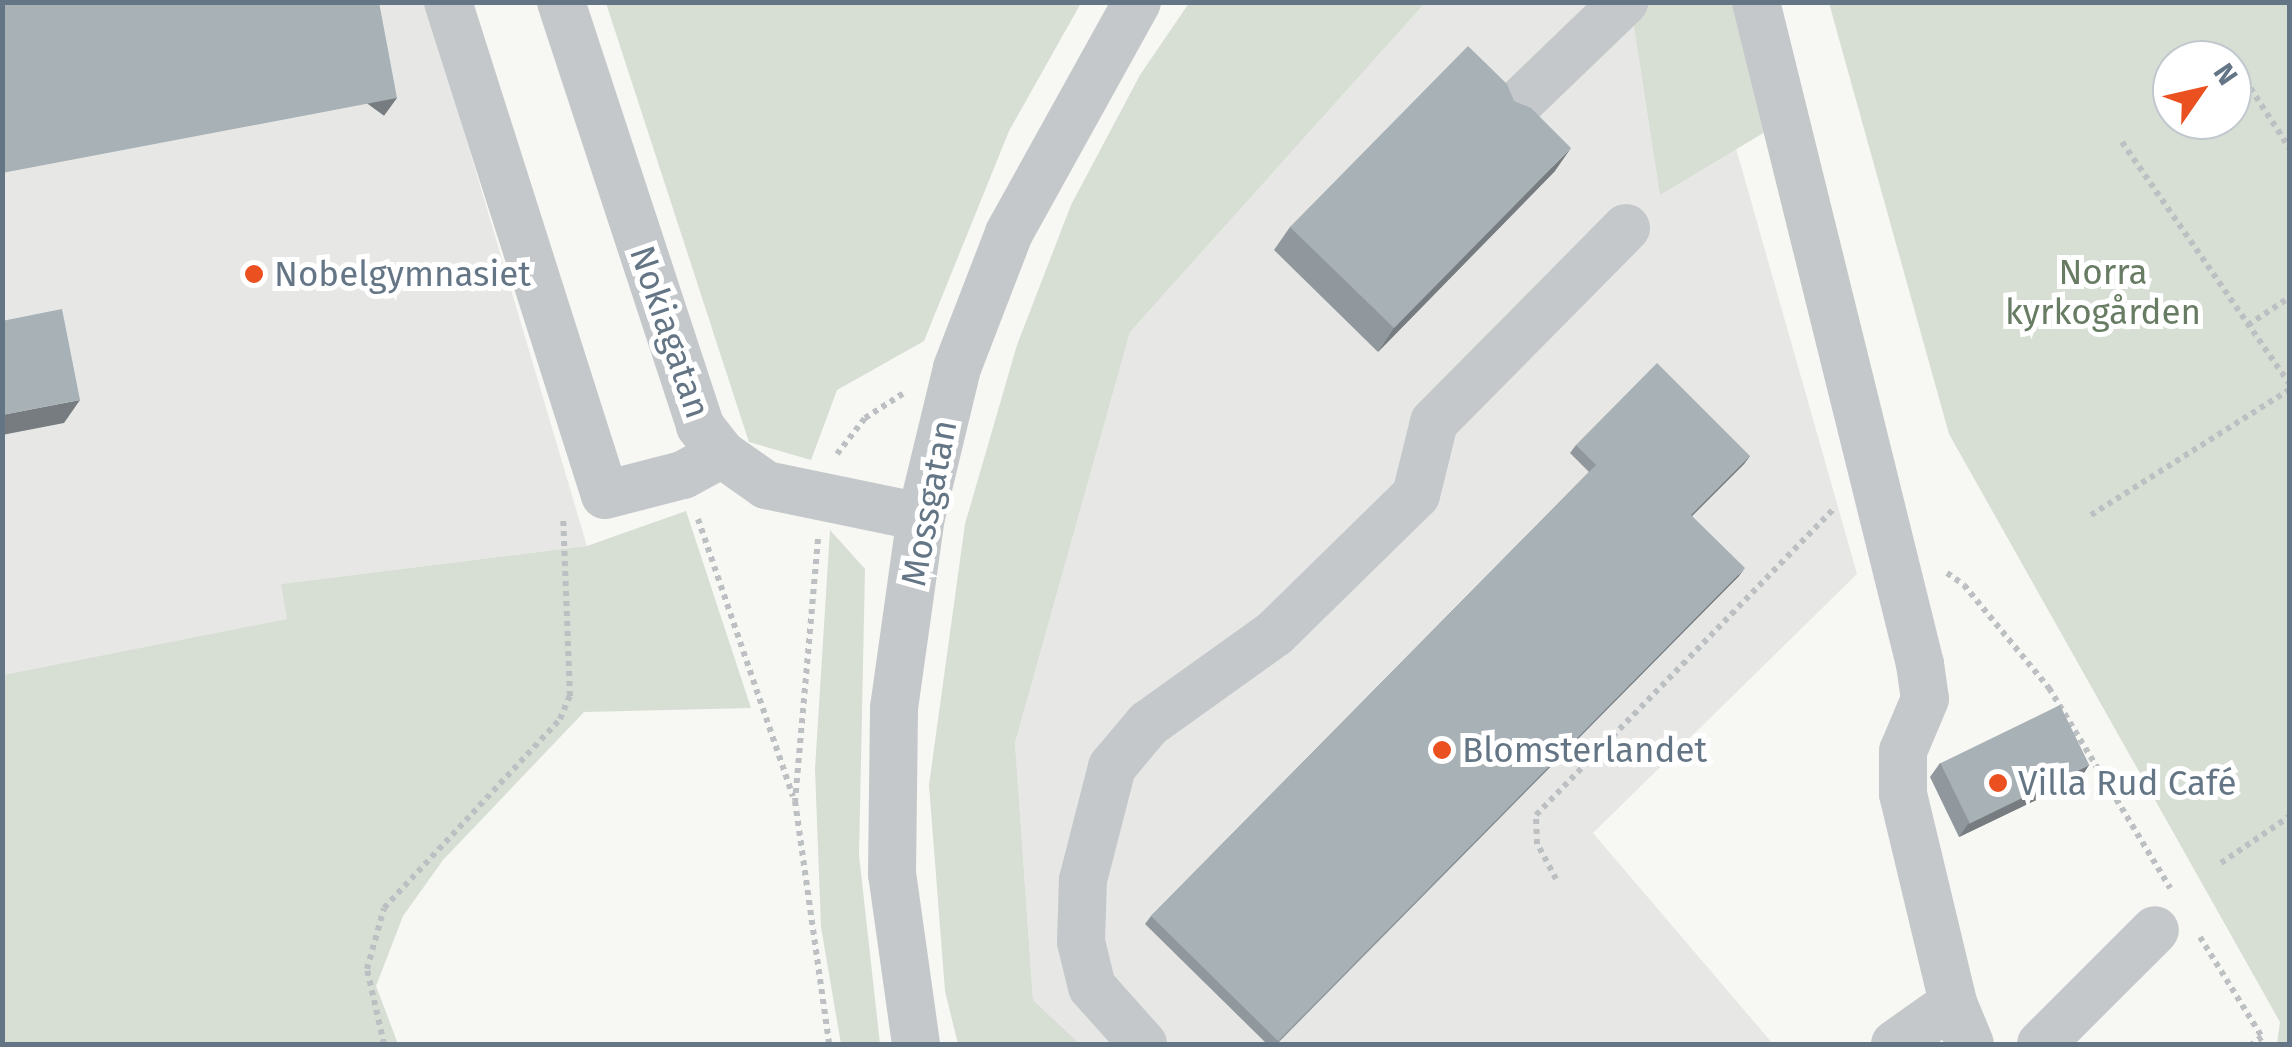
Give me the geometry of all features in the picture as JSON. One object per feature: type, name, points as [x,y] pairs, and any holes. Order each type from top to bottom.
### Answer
[{"type":"street","points":[[448,2],[604,495],[683,476],[722,454]]},
{"type":"street","name":"Nokiagatan","points":[[562,2],[683,384],[700,426],[722,454],[749,477],[794,494],[920,517]]},
{"type":"street","name":"Mossgatan","points":[[916,1044],[892,874],[894,708],[920,517],[957,368],[1010,233],[1137,2]]},
{"type":"street","points":[[1517,104],[1624,2]]},
{"type":"street","points":[[1756,2],[1925,699],[1903,751],[1902,794],[1962,1024],[1895,1044]]},
{"type":"street","points":[[1143,1044],[1092,987],[1081,942],[1083,880],[1112,766],[1148,724],[1276,633],[1416,495],[1434,422],[1626,228]]},
{"type":"street","points":[[2041,1044],[2175,918]]},
{"type":"path","points":[[2252,91],[2290,149]]},
{"type":"path","points":[[2091,516],[2290,387],[2122,142]]},
{"type":"path","points":[[2248,326],[2290,298]]},
{"type":"path","points":[[1556,878],[1537,844],[1536,814],[1814,528],[1845,499],[1874,491]]},
{"type":"path","points":[[692,502],[794,801],[829,1044]]},
{"type":"path","points":[[384,1044],[367,969],[384,908],[560,719],[570,696],[562,503]]},
{"type":"path","points":[[794,801],[819,534]]},
{"type":"path","points":[[1893,570],[1941,569],[1964,584],[2049,688],[2175,918],[2262,1037],[2252,1044]]},
{"type":"path","points":[[2221,863],[2290,816]]},
{"type":"shaded area","name":"Nobelgymnasiet","points":[[3,3],[426,3],[587,546],[282,584],[288,619],[3,675]]},
{"type":"shaded area","points":[[1425,3],[1616,3],[1728,120],[1857,574],[1593,833],[1773,1044],[1080,1044],[1033,1000],[1015,743],[1130,332]]},
{"type":"green space","points":[[606,3],[1081,3],[1009,131],[924,341],[837,390],[811,460],[749,442]]},
{"type":"green space","points":[[1189,3],[1425,3],[1130,332],[1015,743],[1033,1000],[1080,1044],[958,1044],[945,991],[929,785],[965,524],[1017,345],[1071,205],[1140,75]]},
{"type":"green space","points":[[1618,3],[1738,3],[1770,129],[1660,195],[1633,19]]},
{"type":"green space","name":"Norra kyrkogården","points":[[1829,3],[2289,3],[2289,1044],[2277,1044],[2280,1022],[1949,434]]},
{"type":"green space","points":[[686,511],[751,708],[584,712],[443,860],[403,916],[376,986],[398,1044],[3,1044],[3,675],[287,619],[281,584],[587,546]]},
{"type":"green space","points":[[830,530],[865,569],[859,855],[880,1044],[841,1044],[821,927],[815,769]]},
{"type":"building","points":[[2,2],[379,2],[397,98],[2,173]]},
{"type":"building","points":[[1468,46],[1507,84],[1514,101],[1531,108],[1571,148],[1394,328],[1290,227]]},
{"type":"building","points":[[62,309],[80,400],[2,415],[2,321]]},
{"type":"building","name":"Blomsterlandet","points":[[1657,363],[1750,456],[1691,515],[1745,568],[1278,1041],[1151,916],[1596,465],[1576,445]]},
{"type":"building","points":[[2060,705],[2089,765],[1970,824],[1940,763]]},
{"type":"place","name":"Nobelgymnasiet","points":[[254,274]]},
{"type":"place","name":"Blomsterlandet","points":[[1442,750]]},
{"type":"place","name":"Villa Rud Café","points":[[1998,783]]}]
